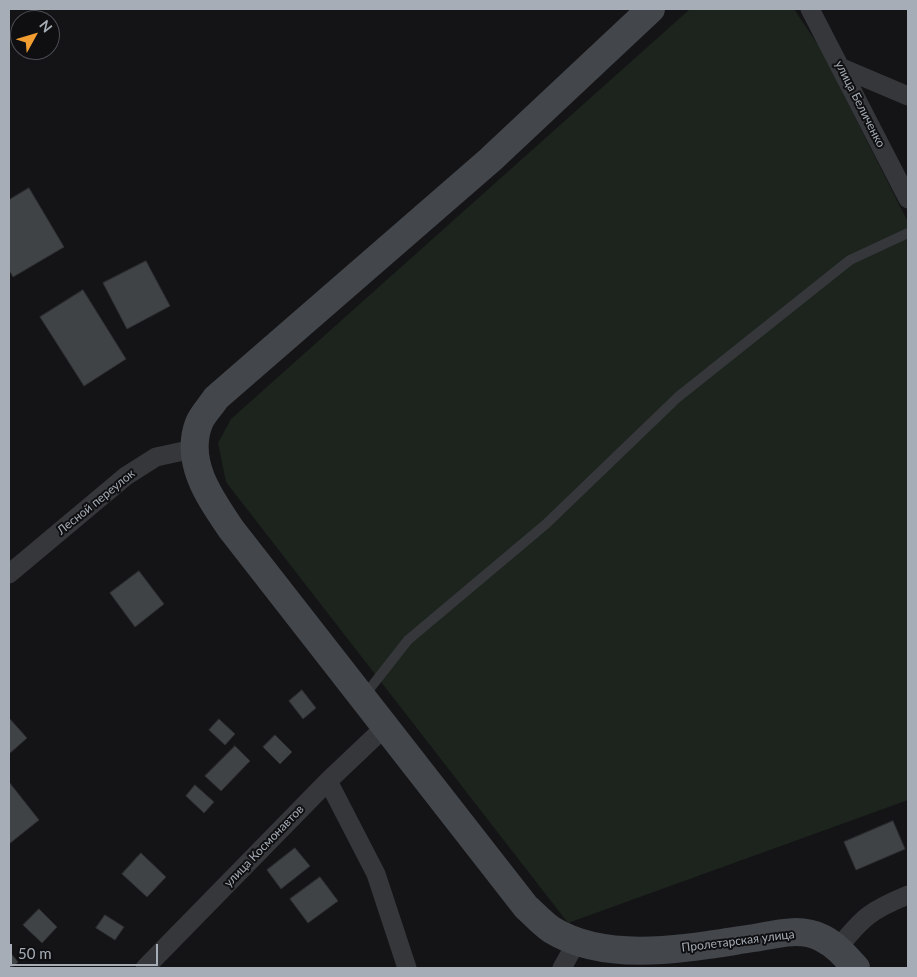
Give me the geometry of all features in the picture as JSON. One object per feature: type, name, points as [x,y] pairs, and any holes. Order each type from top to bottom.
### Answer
[{"type":"street","points":[[193,449],[199,422],[216,398],[490,160],[651,9]]},
{"type":"street","name":"улица Беличенко","points":[[810,9],[842,68],[908,200]]},
{"type":"street","points":[[842,68],[908,96]]},
{"type":"street","name":"Лесной переулок","points":[[9,574],[126,476],[156,457],[193,449]]},
{"type":"street","name":"Пролетарская улица","points":[[193,449],[210,497],[231,529],[526,907],[551,930],[577,941],[627,952],[686,948],[794,932],[821,937],[838,948],[856,968]]},
{"type":"street","points":[[9,556],[43,545]]},
{"type":"street","name":"улица Космонавтов","points":[[145,968],[328,781],[386,726]]},
{"type":"street","points":[[328,781],[376,874],[407,968]]},
{"type":"street","points":[[838,948],[861,920],[882,906],[908,896]]},
{"type":"street","points":[[562,968],[577,941]]},
{"type":"lane","points":[[364,697],[408,640],[546,524],[678,397],[850,260],[908,233]]},
{"type":"shaded area","points":[[690,9],[794,9],[820,48],[908,222],[908,800],[568,923],[226,482],[218,443],[231,419]]},
{"type":"building","points":[[29,188],[64,247],[13,277],[9,270],[9,200]]},
{"type":"building","points":[[146,261],[170,306],[127,329],[103,283]]},
{"type":"building","points":[[83,290],[126,359],[84,386],[40,317]]},
{"type":"building","points":[[139,571],[164,604],[135,627],[110,593]]},
{"type":"building","points":[[302,690],[316,708],[303,719],[289,701]]},
{"type":"building","points":[[9,718],[27,738],[9,754]]},
{"type":"building","points":[[219,719],[235,734],[225,745],[209,730]]},
{"type":"building","points":[[275,735],[292,752],[280,764],[263,747]]},
{"type":"building","points":[[235,746],[250,761],[221,791],[205,776]]},
{"type":"building","points":[[9,782],[39,820],[9,844]]},
{"type":"building","points":[[195,785],[214,802],[204,813],[186,796]]},
{"type":"building","points":[[893,821],[905,849],[856,870],[844,842]]},
{"type":"building","points":[[295,848],[310,866],[281,889],[267,870]]},
{"type":"building","points":[[141,853],[166,877],[147,897],[122,874]]},
{"type":"building","points":[[320,877],[338,901],[308,923],[290,899]]},
{"type":"building","points":[[39,909],[57,927],[42,943],[23,925]]},
{"type":"building","points":[[105,915],[124,927],[115,940],[96,928]]},
{"type":"building","points":[[9,951],[18,962],[11,968],[9,968]]}]
